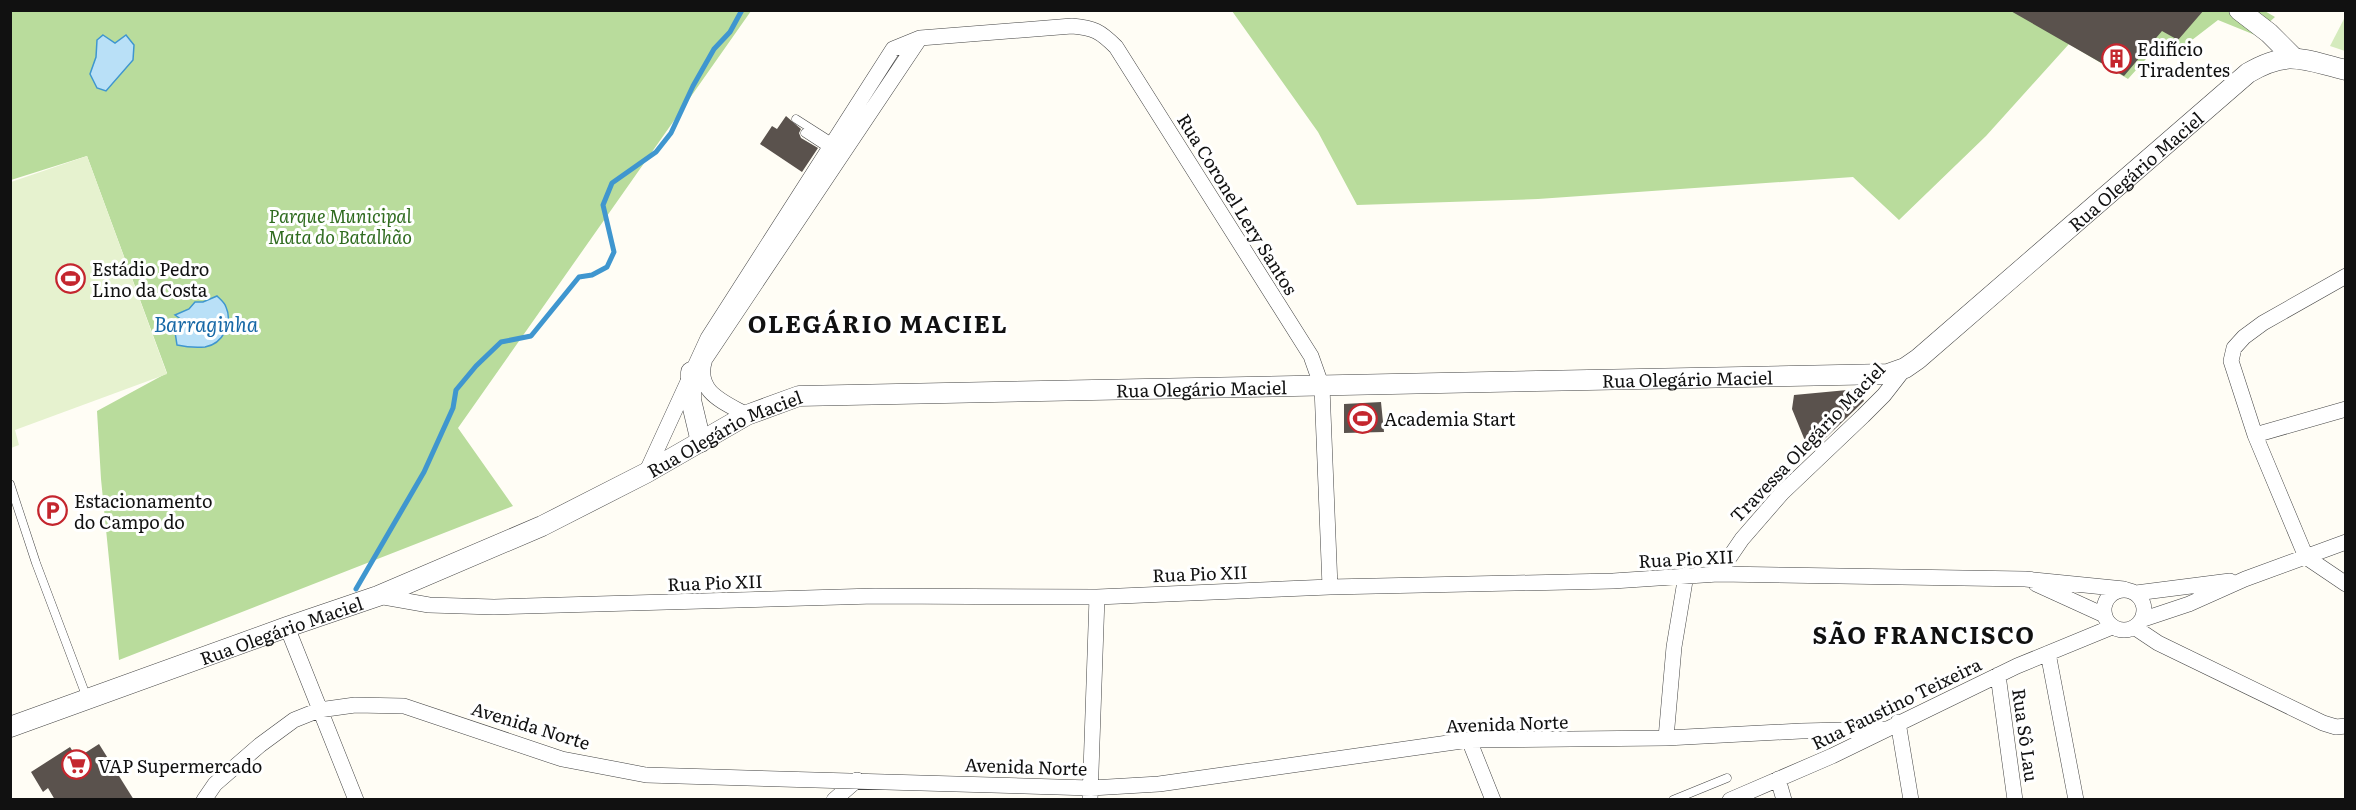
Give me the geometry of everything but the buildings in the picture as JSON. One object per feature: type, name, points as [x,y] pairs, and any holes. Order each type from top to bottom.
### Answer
[{"type":"street","points":[[2238,10],[2269,33],[2293,57]]},
{"type":"street","name":"Rua Coronel Lery Santos","points":[[646,473],[728,303],[893,49],[920,38],[1072,26],[1091,28],[1104,35],[1116,47],[1311,356],[1322,387],[1330,587]]},
{"type":"street","name":"Rua Coronel Lery Santos","points":[[699,364],[920,38]]},
{"type":"street","name":"Rua Olegário Maciel","points":[[10,727],[378,596],[542,526],[646,473],[747,415],[799,396],[1888,374],[1905,368],[1974,312],[2248,73],[2268,61],[2293,57],[2346,70]]},
{"type":"street","points":[[2346,276],[2263,323],[2244,337],[2234,348],[2231,361],[2255,435],[2306,557],[2346,584]]},
{"type":"street","points":[[699,364],[703,381],[711,393],[747,415]]},
{"type":"street","points":[[699,364],[692,400],[701,442]]},
{"type":"street","name":"Travessa Olegário Maciel","points":[[1719,574],[1742,539],[1782,493],[1863,416],[1905,368]]},
{"type":"street","points":[[2255,435],[2346,409]]},
{"type":"street","points":[[2245,579],[2115,591],[2109,595],[2103,608],[2108,621],[2125,630],[2245,579],[2346,542]]},
{"type":"street","name":"Rua Pio XII","points":[[378,596],[429,605],[494,607],[875,596],[1097,597],[1330,587],[1613,581],[1719,574],[2025,579],[2130,591]]},
{"type":"street","points":[[1666,738],[1674,647],[1686,575]]},
{"type":"street","name":"Rua Pio XII","points":[[2025,579],[2108,621]]},
{"type":"street","points":[[2130,591],[2142,601],[2144,608],[2138,623]]},
{"type":"street","points":[[1090,794],[1097,597]]},
{"type":"street","name":"Rua Faustino Teixeira","points":[[1730,800],[1832,756],[1892,725],[2048,653],[2108,621]]},
{"type":"street","points":[[2138,623],[2158,643],[2323,723],[2337,727],[2346,726]]},
{"type":"street","points":[[287,627],[356,800]]},
{"type":"street","points":[[2048,653],[2076,800]]},
{"type":"street","name":"Rua Sô Lau","points":[[1998,675],[2015,800]]},
{"type":"street","name":"Avenida Norte","points":[[204,800],[215,784],[260,745],[294,720],[319,710],[355,705],[404,706],[562,759],[646,775],[858,780],[1090,794],[1469,740],[1666,738],[1892,725]]},
{"type":"street","points":[[1892,725],[1911,800]]},
{"type":"street","points":[[1469,740],[1493,800]]},
{"type":"street","points":[[1778,779],[1784,800]]},
{"type":"street","points":[[834,800],[858,780]]},
{"type":"lane","points":[[796,119],[830,145]]},
{"type":"lane","points":[[805,133],[830,145]]},
{"type":"lane","points":[[10,484],[36,563],[88,699]]},
{"type":"lane","points":[[1673,800],[1727,778]]},
{"type":"green space","points":[[2263,10],[2275,17],[2255,35],[2218,20],[2179,50],[2163,40],[2128,79],[2069,44],[1986,136],[1899,220],[1853,177],[1538,199],[1357,205],[1318,132],[1232,11]]},
{"type":"green space","name":"Parque Municipal Mata do Batalhão","points":[[11,11],[751,11],[458,428],[513,506],[119,660],[101,479],[97,411],[167,373],[87,156],[11,180]]},
{"type":"green space","points":[[2345,17],[2345,51],[2330,46]]},
{"type":"green space","name":"Estádio Pedro Lino da Costa","points":[[87,156],[167,374],[15,430],[19,445],[11,448],[11,182]]},
{"type":"water","points":[[103,35],[115,43],[126,35],[134,45],[133,60],[106,91],[97,88],[90,74],[96,57],[97,40]]},
{"type":"water","name":"Barraginha","points":[[217,296],[225,304],[228,320],[225,332],[217,342],[205,347],[177,345],[175,332],[182,320],[175,315],[189,309],[195,302],[203,302]]},
{"type":"waterway","points":[[356,589],[424,472],[453,408],[456,390],[476,366],[501,342],[531,336],[579,277],[592,275],[607,267],[614,252],[603,205],[612,183],[656,152],[671,133],[693,86],[714,49],[730,32],[742,10]]},
{"type":"place","name":"Edifício Tiradentes","points":[[2116,58]]},
{"type":"place","name":"Estádio Pedro Lino da Costa","points":[[71,278]]},
{"type":"place","name":"Academia Start","points":[[1363,418]]},
{"type":"place","name":"Estacionamento do Campo do","points":[[53,510]]},
{"type":"place","name":"VAP Supermercado","points":[[77,765]]},
{"type":"district","name":"OLEGÁRIO MACIEL","points":[[878,322]]},
{"type":"district","name":"SÃO FRANCISCO","points":[[1924,633]]}]
